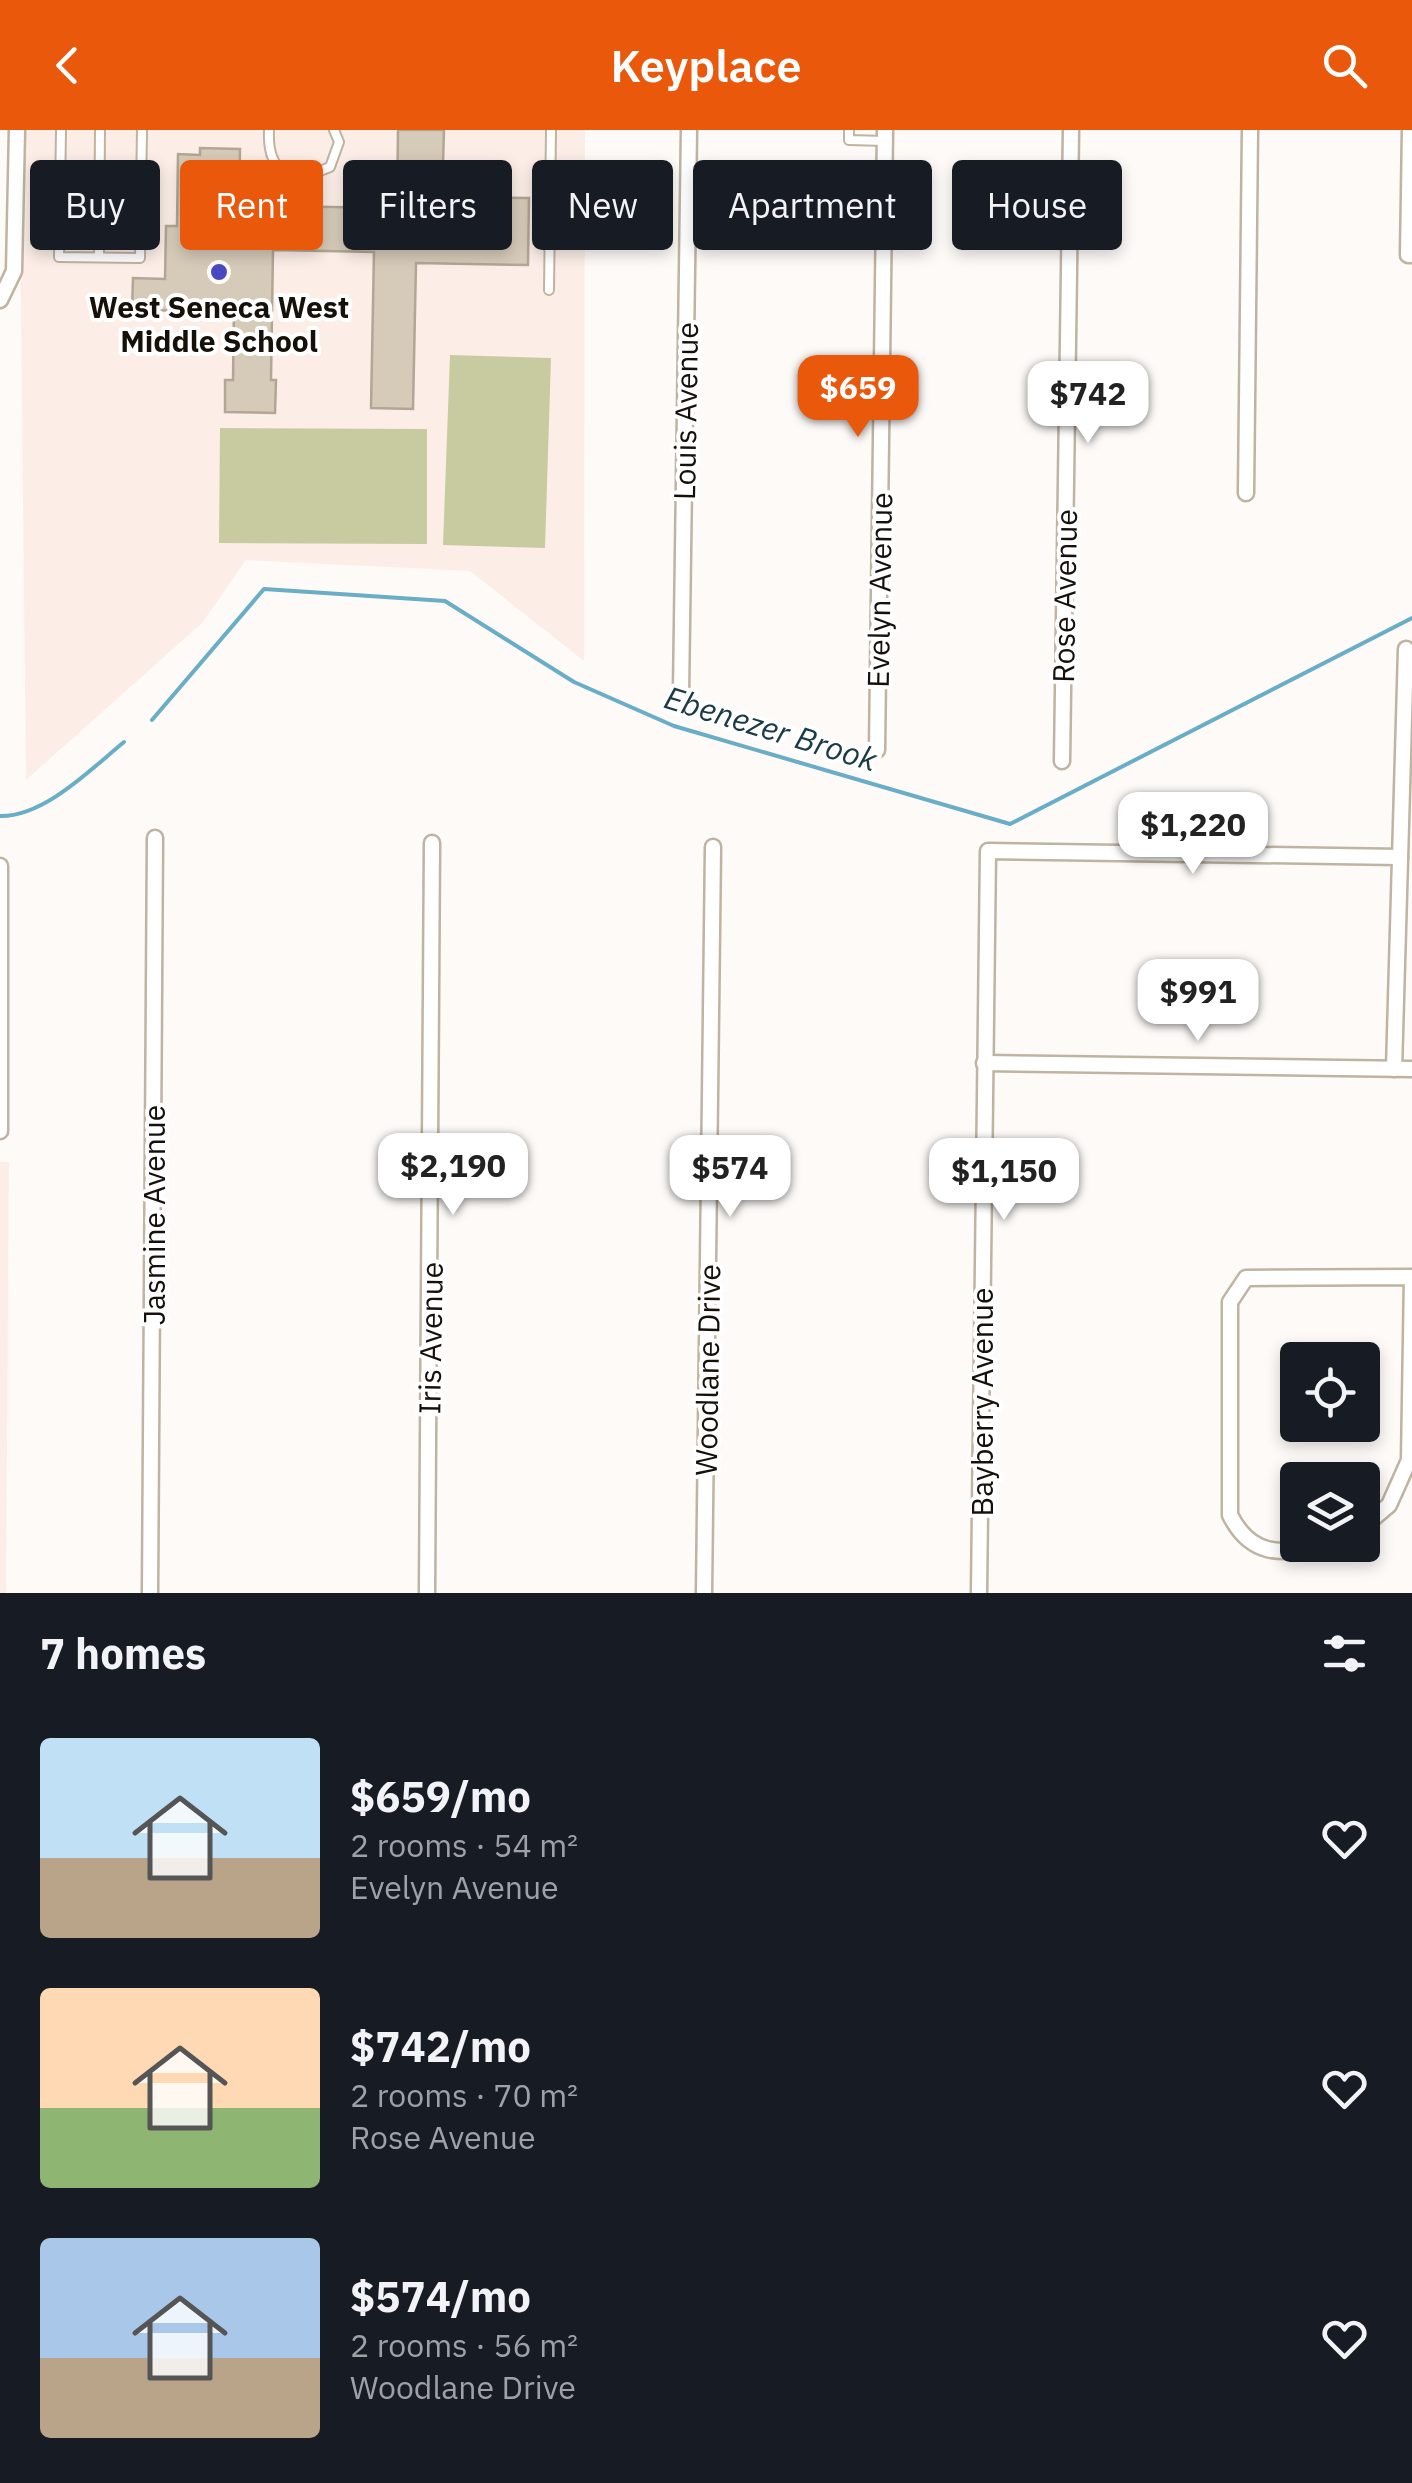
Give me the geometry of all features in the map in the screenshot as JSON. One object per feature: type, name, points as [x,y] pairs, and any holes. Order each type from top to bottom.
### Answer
[{"type":"street","points":[[0,300],[14,271],[17,130]]},
{"type":"street","name":"Louis Avenue","points":[[681,693],[689,130]]},
{"type":"street","name":"Rose Avenue","points":[[1062,761],[1072,130]]},
{"type":"street","points":[[1246,493],[1250,130]]},
{"type":"street","points":[[1410,130],[1410,255]]},
{"type":"street","name":"Evelyn Avenue","points":[[877,750],[885,135]]},
{"type":"street","points":[[1394,1068],[1406,648]]},
{"type":"street","name":"Jasmine Avenue","points":[[150,1593],[155,838]]},
{"type":"street","name":"Iris Avenue","points":[[427,1593],[432,843]]},
{"type":"street","name":"Woodlane Drive","points":[[704,1593],[713,847]]},
{"type":"street","name":"Bayberry Avenue","points":[[979,1593],[988,852],[1400,857]]},
{"type":"street","points":[[0,866],[0,1131]]},
{"type":"street","points":[[984,1063],[1412,1069]]},
{"type":"street","points":[[1280,1551],[1266,1550],[1245,1538],[1230,1515],[1230,1302],[1246,1278],[1412,1277],[1409,1460],[1389,1505],[1380,1513]]},
{"type":"lane","points":[[62,130],[59,256],[99,258],[140,258],[142,130]]},
{"type":"lane","points":[[99,258],[100,130]]},
{"type":"lane","points":[[268,130],[268,154],[274,166],[294,175],[330,167],[339,142],[334,130]]},
{"type":"lane","points":[[548,290],[551,130]]},
{"type":"lane","points":[[849,130],[849,140],[885,135]]},
{"type":"shaded area","points":[[19,130],[585,130],[585,160],[532,160],[532,250],[585,250],[584,661],[470,571],[246,560],[202,623],[26,780]]},
{"type":"shaded area","points":[[0,1162],[9,1162],[6,1593],[0,1593]]},
{"type":"green space","points":[[450,355],[551,358],[545,548],[443,545]]},
{"type":"green space","points":[[220,428],[427,429],[427,544],[219,543]]},
{"type":"building","points":[[398,130],[444,130],[443,160],[398,160]]},
{"type":"building","points":[[200,148],[240,149],[240,160],[180,160],[180,250],[273,250],[271,380],[276,380],[275,413],[225,412],[225,380],[233,380],[234,306],[202,305],[202,311],[132,310],[133,278],[165,279],[166,226],[177,226],[178,154],[200,155]]},
{"type":"building","points":[[512,198],[529,198],[528,265],[416,263],[413,409],[371,408],[374,252],[273,250],[323,250],[323,207],[343,207],[343,250],[512,250]]},
{"type":"waterway","name":"Ebenezer Brook","points":[[152,720],[264,589],[445,601],[574,682],[674,726],[1010,824],[1412,618]]},
{"type":"waterway","name":"Ebenezer Brook","points":[[0,816],[33,809],[50,800],[124,742]]},
{"type":"place","name":"West Seneca West Middle School","points":[[219,272]]}]
